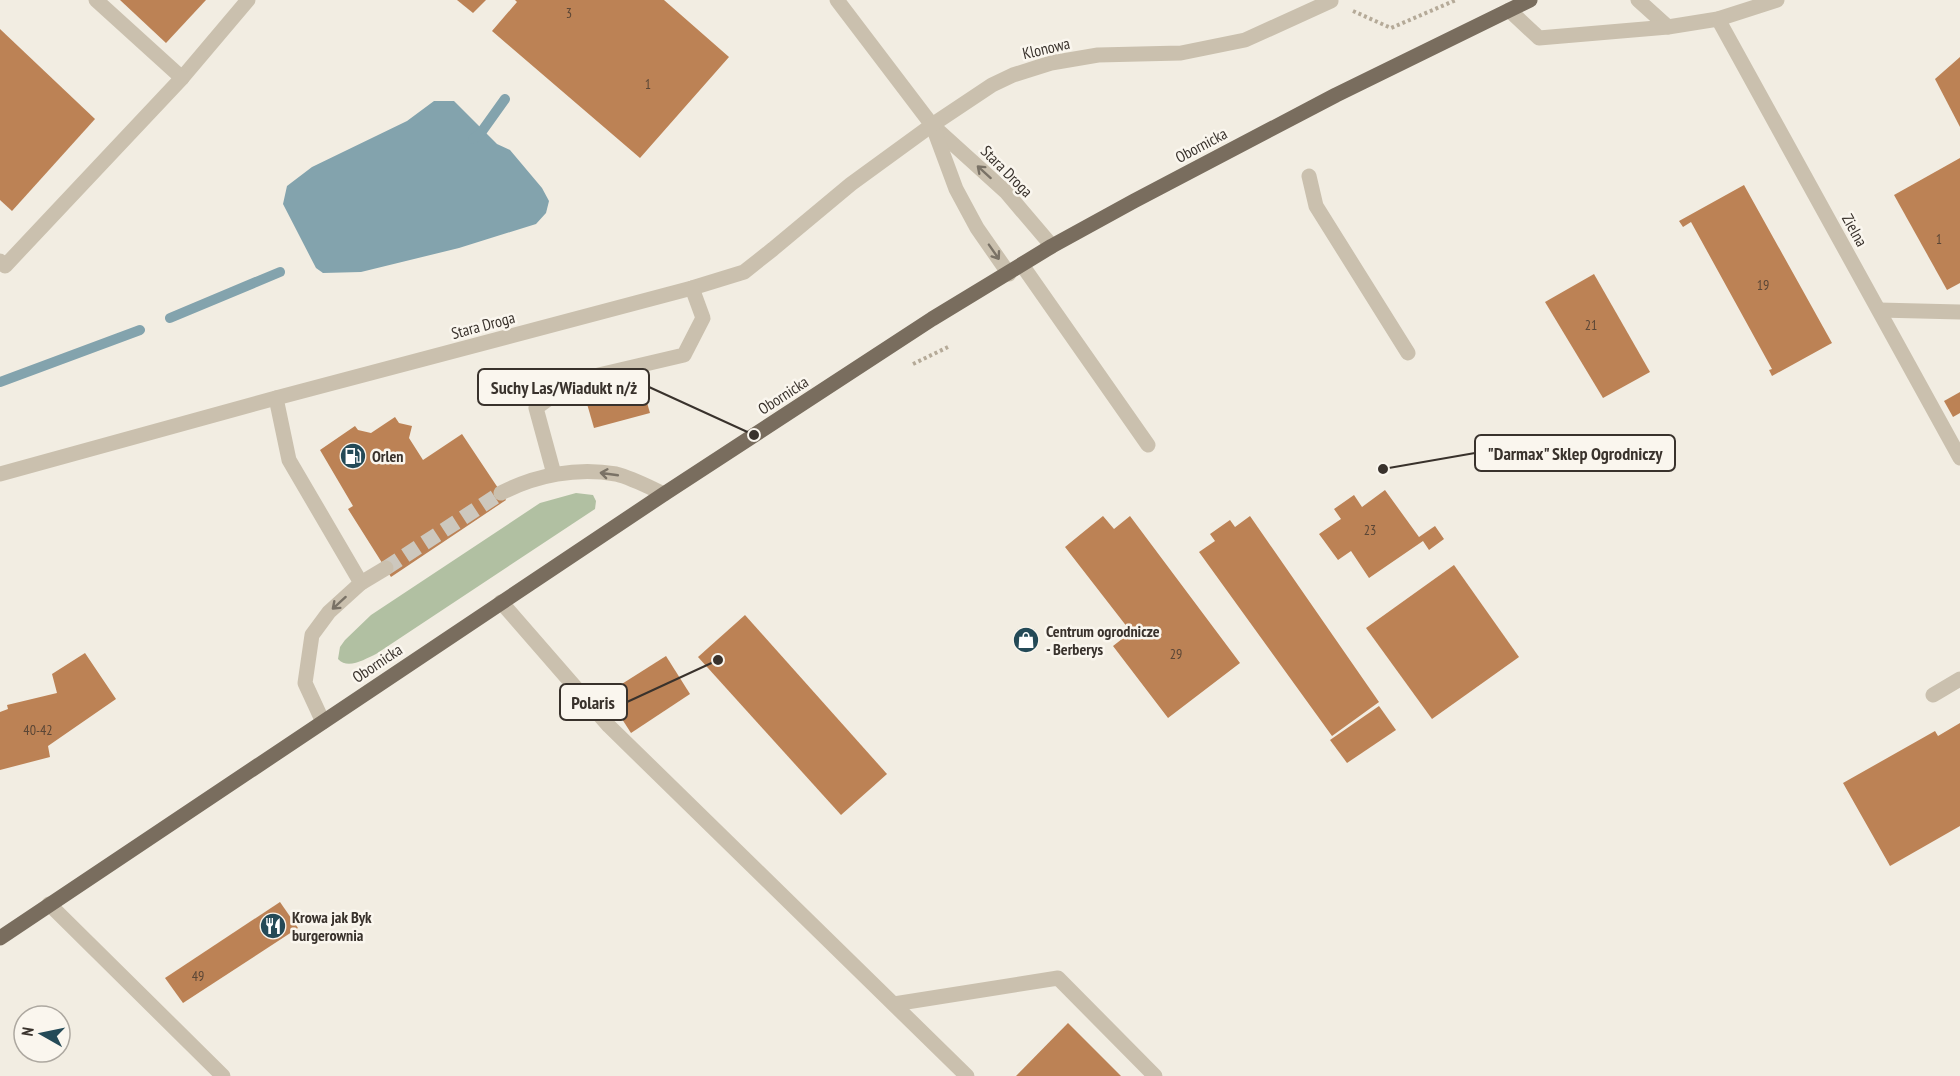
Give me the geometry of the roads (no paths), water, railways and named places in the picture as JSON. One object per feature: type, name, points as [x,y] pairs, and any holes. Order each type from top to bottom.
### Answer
[{"type":"main road","name":"Obornicka","points":[[0,938],[501,602],[932,319],[1052,246],[1144,196],[1336,95],[1530,0]]},
{"type":"street","points":[[96,0],[182,78]]},
{"type":"street","points":[[0,261],[5,266],[182,78],[248,0]]},
{"type":"street","points":[[837,0],[932,125],[956,189],[977,228],[1009,274]]},
{"type":"street","points":[[1638,0],[1668,27]]},
{"type":"street","points":[[1509,10],[1539,38],[1668,27],[1718,19],[1777,0]]},
{"type":"street","name":"Klonowa","points":[[932,125],[992,85],[1051,63],[1098,56],[1181,53],[1245,40],[1331,1]]},
{"type":"street","name":"Zielna","points":[[1718,19],[1960,458]]},
{"type":"street","name":"Stara Droga","points":[[0,474],[692,288],[744,272],[851,184],[932,125],[1006,192],[1052,246]]},
{"type":"street","points":[[1309,176],[1316,206],[1408,354]]},
{"type":"street","points":[[1022,266],[1148,445]]},
{"type":"street","points":[[554,474],[536,408],[573,381],[684,355],[703,318],[692,288]]},
{"type":"street","points":[[1879,310],[1960,312]]},
{"type":"street","points":[[276,398],[289,460],[361,583]]},
{"type":"street","points":[[501,493],[522,482],[554,474],[583,471],[617,475],[664,494]]},
{"type":"street","points":[[323,722],[305,683],[312,634],[329,612],[361,583],[386,568]]},
{"type":"street","points":[[501,602],[609,726],[967,1076]]},
{"type":"street","points":[[1933,694],[1960,679]]},
{"type":"street","points":[[49,904],[223,1076]]},
{"type":"street","points":[[894,1004],[1058,978],[1155,1076]]},
{"type":"water","points":[[434,101],[454,101],[497,144],[510,150],[542,188],[549,201],[546,213],[536,224],[459,248],[361,272],[323,273],[316,268],[283,204],[287,186],[312,167],[407,121]]},
{"type":"waterway","points":[[473,139],[480,134],[505,99]]},
{"type":"waterway","points":[[170,318],[280,272]]},
{"type":"waterway","points":[[0,382],[140,330]]},
{"type":"tunnel","points":[[386,568],[501,493]]},
{"type":"place","name":"Suchy Las/Wiadukt n/ż","points":[[754,435]]},
{"type":"place","name":"Orlen","points":[[353,456]]},
{"type":"place","name":"\"Darmax\" Sklep Ogrodniczy","points":[[1383,469]]},
{"type":"place","name":"Centrum ogrodnicze - Berberys","points":[[1026,640]]},
{"type":"place","name":"Polaris","points":[[718,660]]},
{"type":"place","name":"Krowa jak Byk burgerownia","points":[[273,926]]}]
